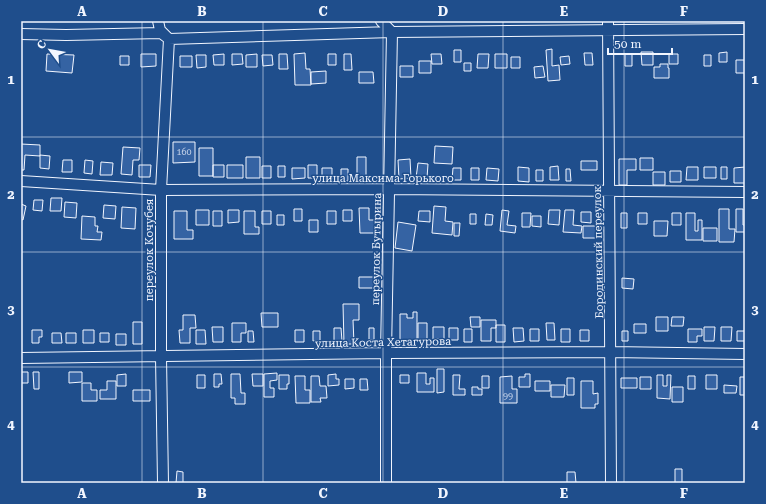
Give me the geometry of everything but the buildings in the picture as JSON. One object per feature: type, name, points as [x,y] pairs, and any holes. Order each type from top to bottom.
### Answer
[{"type":"street","points":[[158,21],[160,30],[169,39]]},
{"type":"street","points":[[381,21],[392,32]]},
{"type":"street","points":[[21,34],[66,35],[161,33],[169,39],[608,26],[745,30]]},
{"type":"street","name":"Бородинский переулок","points":[[608,26],[612,483]]},
{"type":"street","name":"переулок Бутырина","points":[[386,483],[386,353],[392,32]]},
{"type":"street","name":"переулок Кочубея","points":[[163,483],[161,190],[169,39]]},
{"type":"street","name":"улица Максима Горького","points":[[21,181],[161,190],[389,189],[745,192]]},
{"type":"street","name":"улица Коста Хетагурова","points":[[21,358],[386,353],[611,352],[745,354]]}]
